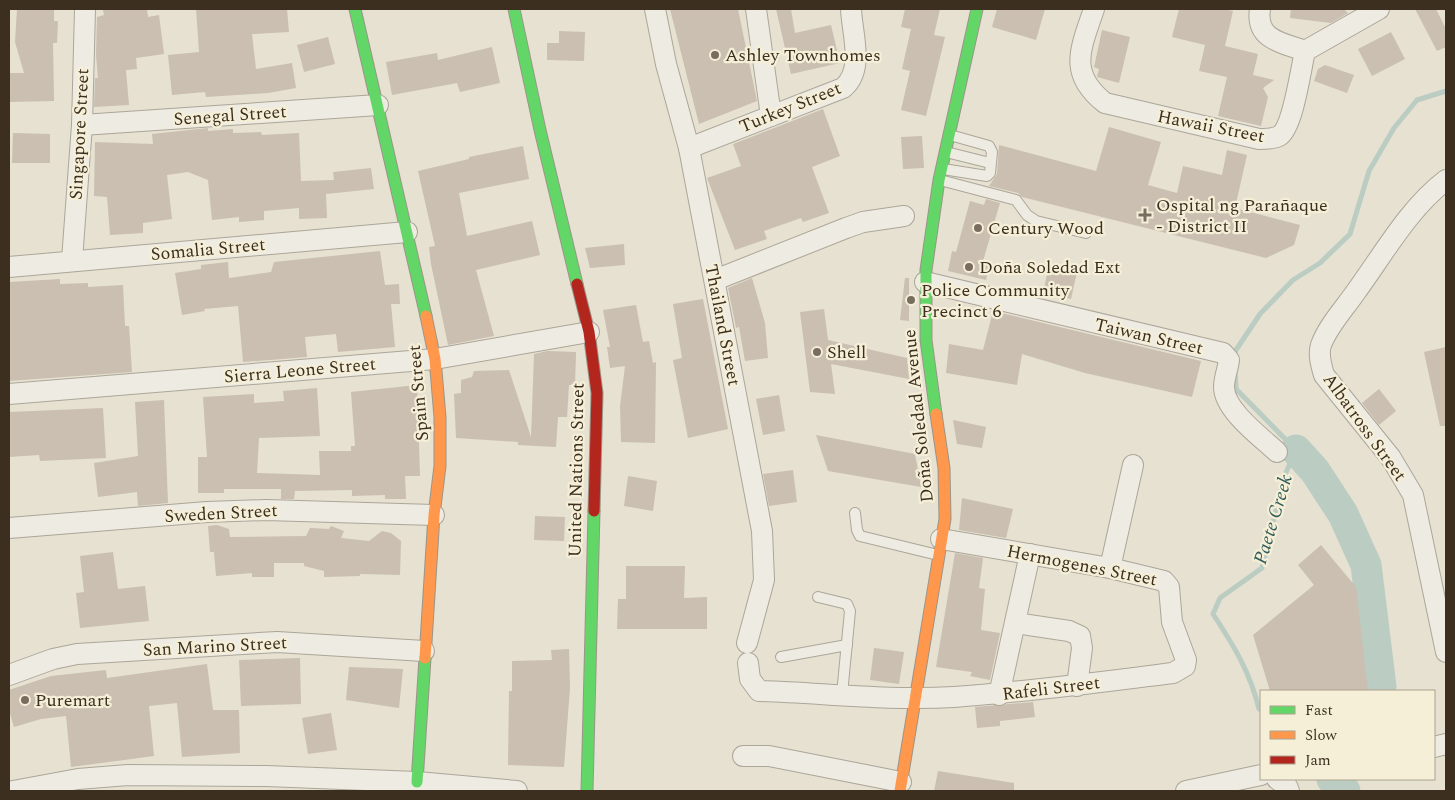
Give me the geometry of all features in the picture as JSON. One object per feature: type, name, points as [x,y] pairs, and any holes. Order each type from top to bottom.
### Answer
[{"type":"street","name":"Singapore Street","points":[[72,260],[82,125],[85,9]]},
{"type":"street","name":"Spain Street","points":[[355,9],[435,360],[441,442],[434,514],[416,782]]},
{"type":"street","name":"United Nations Street","points":[[514,9],[540,130],[589,332],[597,393],[585,791]]},
{"type":"street","name":"Thailand Street","points":[[655,9],[666,64],[689,148],[762,531],[764,580],[748,653]]},
{"type":"street","points":[[756,9],[771,116]]},
{"type":"street","name":"Turkey Street","points":[[689,148],[843,88],[853,78],[855,62],[851,9]]},
{"type":"street","name":"Doña Soledad Avenue","points":[[901,787],[945,519],[946,500],[926,345],[925,282],[928,244],[940,174],[977,9]]},
{"type":"street","name":"Hawaii Street","points":[[1094,9],[1079,53],[1080,68],[1092,93],[1105,104],[1259,139],[1278,137],[1288,125],[1305,51]]},
{"type":"street","points":[[1260,9],[1261,27],[1267,37],[1305,51],[1379,9]]},
{"type":"street","name":"Senegal Street","points":[[82,125],[378,106]]},
{"type":"street","name":"Albatross Street","points":[[1446,180],[1413,212],[1335,322],[1321,346],[1320,362],[1324,375],[1391,458],[1413,495],[1446,652]]},
{"type":"street","points":[[715,280],[863,222],[904,216]]},
{"type":"street","name":"Somalia Street","points":[[9,266],[407,232]]},
{"type":"street","name":"Taiwan Street","points":[[925,282],[1223,353],[1229,360],[1224,386],[1226,398],[1238,415],[1278,452]]},
{"type":"street","name":"Sierra Leone Street","points":[[9,394],[435,360],[589,332]]},
{"type":"street","points":[[1110,568],[1133,465]]},
{"type":"street","name":"Sweden Street","points":[[9,528],[207,512],[266,510],[434,514]]},
{"type":"street","name":"Hermogenes Street","points":[[940,547],[1030,554],[1160,579],[1167,584],[1170,591],[1170,614],[1186,660],[1185,666]]},
{"type":"street","points":[[999,695],[1030,554]]},
{"type":"street","points":[[1015,623],[1069,631],[1080,636],[1082,648],[1077,686]]},
{"type":"street","name":"San Marino Street","points":[[9,675],[44,662],[77,654],[252,642],[308,643],[424,651]]},
{"type":"street","name":"Rafeli Street","points":[[748,653],[750,679],[759,691],[915,698],[999,695],[1077,686],[1173,673],[1185,666]]},
{"type":"street","points":[[744,756],[769,756],[901,787]]},
{"type":"street","points":[[9,783],[12,791],[78,779],[128,775],[266,776],[416,782],[517,791]]},
{"type":"street","points":[[1186,791],[1205,789],[1260,775]]},
{"type":"lane","points":[[940,174],[987,176],[990,173],[992,152],[989,146],[949,134]]},
{"type":"lane","points":[[945,152],[986,162]]},
{"type":"lane","points":[[940,174],[1016,200],[1027,215],[1036,221],[1086,233]]},
{"type":"lane","points":[[855,513],[857,530],[860,536],[940,547]]},
{"type":"lane","points":[[818,597],[847,604],[850,611],[842,694]]},
{"type":"lane","points":[[781,657],[847,645]]},
{"type":"building","points":[[17,9],[54,10],[54,21],[58,21],[57,43],[53,43],[54,101],[9,102],[9,73],[24,73],[15,42]]},
{"type":"building","points":[[147,9],[148,17],[159,15],[164,54],[136,58],[137,69],[126,70],[129,105],[94,107],[95,78],[98,78],[96,55],[97,17],[104,15],[103,10]]},
{"type":"building","points":[[196,9],[287,9],[289,32],[252,34],[256,69],[292,63],[296,88],[268,93],[206,97],[205,92],[172,95],[168,55],[199,52]]},
{"type":"building","name":"Ashley Townhomes","points":[[670,9],[738,9],[757,101],[699,124]]},
{"type":"building","points":[[776,9],[791,9],[795,33],[831,25],[840,63],[791,74]]},
{"type":"building","points":[[905,9],[940,9],[934,35],[945,37],[926,116],[901,110],[910,71],[902,69],[911,29],[901,27]]},
{"type":"building","points":[[997,9],[1045,9],[1036,40],[992,27]]},
{"type":"building","points":[[1179,9],[1222,9],[1233,11],[1225,46],[1258,54],[1253,75],[1274,80],[1263,88],[1268,97],[1261,126],[1218,116],[1227,77],[1199,71],[1205,45],[1172,37]]},
{"type":"building","points":[[1291,9],[1344,9],[1348,13],[1331,23],[1290,18]]},
{"type":"building","points":[[1415,9],[1436,9],[1446,29],[1446,47],[1437,51]]},
{"type":"building","points":[[1102,30],[1130,37],[1119,83],[1097,77],[1099,69],[1094,67]]},
{"type":"building","points":[[559,31],[585,32],[584,61],[547,60],[547,43],[559,43]]},
{"type":"building","points":[[1391,32],[1405,59],[1372,76],[1358,49]]},
{"type":"building","points":[[328,37],[335,64],[304,72],[297,45]]},
{"type":"building","points":[[492,47],[500,83],[460,92],[457,83],[392,95],[386,62],[437,53],[438,60]]},
{"type":"building","points":[[1325,65],[1354,75],[1347,93],[1314,81],[1318,69]]},
{"type":"building","points":[[823,109],[840,156],[812,167],[829,213],[803,222],[801,218],[764,231],[767,239],[735,250],[707,178],[741,166],[733,144]]},
{"type":"building","points":[[1109,127],[1161,142],[1148,185],[1177,193],[1183,166],[1222,175],[1227,150],[1247,155],[1235,208],[1300,225],[1294,245],[1266,258],[1022,197],[1018,193],[989,186],[997,174],[999,145],[1096,171]]},
{"type":"building","points":[[208,128],[208,131],[233,129],[233,133],[261,132],[262,135],[299,133],[301,181],[334,180],[333,172],[371,168],[374,189],[326,194],[327,218],[299,219],[299,208],[264,211],[264,220],[239,222],[239,217],[212,220],[208,180],[188,172],[167,175],[172,219],[143,223],[143,233],[110,235],[107,197],[94,196],[95,142],[153,144],[152,134]]},
{"type":"building","points":[[13,133],[50,134],[50,163],[12,163]]},
{"type":"building","points":[[922,136],[924,168],[903,169],[901,137]]},
{"type":"building","points":[[523,146],[529,179],[459,193],[467,236],[532,221],[540,255],[476,270],[494,336],[448,345],[431,264],[429,247],[435,246],[418,171],[469,159],[469,157]]},
{"type":"building","points":[[986,199],[1000,203],[983,261],[990,263],[986,280],[948,271],[952,251],[956,252],[970,201],[984,205]]},
{"type":"building","points":[[624,244],[625,265],[590,268],[585,248]]},
{"type":"building","points":[[380,251],[385,285],[399,284],[400,304],[391,304],[395,347],[338,352],[336,334],[305,337],[307,357],[243,362],[238,306],[204,309],[205,311],[182,315],[175,273],[201,269],[201,265],[228,262],[229,278],[271,272],[274,262]]},
{"type":"building","points":[[1049,265],[1077,272],[1071,299],[1043,293]]},
{"type":"building","points":[[752,278],[765,323],[768,358],[745,361],[739,327],[736,328],[728,288]]},
{"type":"building","points":[[905,278],[909,278],[909,321],[900,320]]},
{"type":"building","points":[[60,279],[60,284],[88,283],[88,287],[123,285],[125,326],[129,326],[132,372],[9,381],[9,282]]},
{"type":"building","points":[[703,299],[728,429],[688,438],[673,360],[682,358],[673,304]]},
{"type":"building","points":[[636,305],[643,342],[649,341],[653,363],[656,362],[655,443],[621,442],[620,406],[625,366],[610,368],[607,347],[610,347],[603,310]]},
{"type":"building","points":[[824,309],[828,340],[907,358],[909,379],[831,364],[835,394],[810,392],[800,312]]},
{"type":"building","points":[[993,311],[1201,361],[1192,397],[1085,373],[1022,354],[1017,385],[946,373],[949,344],[983,350]]},
{"type":"building","points":[[1446,347],[1446,426],[1440,426],[1424,352]]},
{"type":"building","points":[[547,351],[576,352],[575,385],[569,385],[567,417],[558,417],[556,447],[518,445],[518,442],[456,438],[454,394],[461,393],[461,380],[472,377],[474,371],[509,370],[531,437],[534,354]]},
{"type":"building","points":[[417,385],[420,476],[405,476],[406,499],[385,499],[385,495],[352,496],[352,490],[295,491],[294,499],[281,499],[281,489],[224,489],[224,493],[198,493],[198,457],[207,457],[203,397],[254,394],[254,403],[284,401],[283,391],[317,388],[320,436],[259,438],[257,473],[320,475],[319,451],[351,451],[351,446],[355,446],[351,392]]},
{"type":"building","points":[[1379,389],[1396,411],[1379,425],[1362,403]]},
{"type":"building","points":[[779,395],[785,431],[763,435],[756,399]]},
{"type":"building","points":[[164,400],[168,503],[138,506],[137,492],[98,497],[94,463],[138,456],[135,402]]},
{"type":"building","points":[[103,408],[106,458],[40,461],[39,455],[9,457],[9,412]]},
{"type":"building","points":[[953,420],[986,427],[982,448],[957,444]]},
{"type":"building","points":[[816,435],[915,454],[921,487],[828,471]]},
{"type":"building","points":[[793,470],[797,502],[769,506],[763,474]]},
{"type":"building","points":[[628,476],[657,481],[653,511],[624,506]]},
{"type":"building","points":[[962,498],[1013,509],[1006,538],[959,530]]},
{"type":"building","points":[[535,516],[565,517],[564,541],[534,540]]},
{"type":"building","points":[[217,525],[229,529],[230,537],[306,536],[310,528],[329,529],[331,526],[344,531],[341,538],[369,541],[382,531],[391,533],[401,541],[400,575],[360,574],[360,576],[324,577],[324,571],[304,566],[304,563],[274,563],[274,577],[252,577],[252,573],[216,576],[214,552],[210,552],[208,526]]},
{"type":"building","points":[[1321,545],[1356,587],[1368,690],[1270,690],[1253,635],[1314,585],[1298,565]]},
{"type":"building","points":[[113,552],[118,589],[145,586],[149,621],[80,628],[76,593],[84,592],[80,556]]},
{"type":"building","points":[[955,553],[983,558],[979,588],[985,589],[981,630],[1000,633],[990,680],[970,676],[972,672],[936,667]]},
{"type":"building","points":[[626,566],[685,566],[684,598],[707,597],[707,629],[617,629],[618,599],[626,599]]},
{"type":"building","points":[[874,648],[904,652],[899,684],[870,680]]},
{"type":"building","points":[[569,649],[570,688],[564,767],[508,765],[509,691],[512,691],[512,661],[552,660],[551,650]]},
{"type":"building","points":[[300,658],[301,704],[241,706],[239,660]]},
{"type":"building","points":[[207,664],[213,710],[239,710],[240,753],[182,757],[177,703],[149,706],[154,756],[71,767],[66,716],[41,719],[14,727],[9,710],[9,690],[51,676],[106,670],[107,678]]},
{"type":"building","points":[[349,667],[403,669],[399,708],[346,700]]},
{"type":"building","points":[[1033,702],[1035,717],[1000,721],[1000,726],[977,728],[975,707]]},
{"type":"building","points":[[331,713],[337,750],[308,754],[302,718]]},
{"type":"building","points":[[938,771],[1014,783],[1014,791],[934,791]]},
{"type":"waterway","name":"Paete Creek","points":[[1234,357],[1234,353],[1260,314],[1293,280],[1320,263],[1350,234],[1369,171],[1394,128],[1417,100],[1446,91]]},
{"type":"waterway","name":"Paete Creek","points":[[1235,370],[1236,389],[1296,450],[1284,477],[1262,568],[1220,598],[1213,614],[1240,660],[1251,683],[1259,709]]},
{"type":"waterway","name":"Paete Creek","points":[[1296,450],[1315,471],[1343,514],[1366,565],[1381,687],[1374,690]]},
{"type":"waterway","name":"Paete Creek","points":[[1333,780],[1345,791]]},
{"type":"traffic: fast","points":[[355,9],[426,316]]},
{"type":"traffic: fast","points":[[514,9],[540,130],[577,284]]},
{"type":"traffic: fast","points":[[936,414],[926,340],[926,270],[939,180],[977,9]]},
{"type":"traffic: fast","points":[[587,791],[594,511]]},
{"type":"traffic: fast","points":[[417,782],[425,658]]},
{"type":"traffic: slow","points":[[425,658],[434,515],[440,466],[440,417],[435,359],[426,316]]},
{"type":"traffic: slow","points":[[900,791],[945,519],[944,468],[936,414]]},
{"type":"traffic: jam","points":[[577,284],[589,332],[597,393],[594,511]]},
{"type":"place","name":"Ashley Townhomes","points":[[715,55]]},
{"type":"place","name":"Ospital ng Parañaque - District II","points":[[1145,215]]},
{"type":"place","name":"Century Wood","points":[[978,228]]},
{"type":"place","name":"Doña Soledad Ext","points":[[969,267]]},
{"type":"place","name":"Police Community Precinct 6","points":[[911,300]]},
{"type":"place","name":"Shell","points":[[817,352]]},
{"type":"place","name":"Puremart","points":[[25,700]]}]
